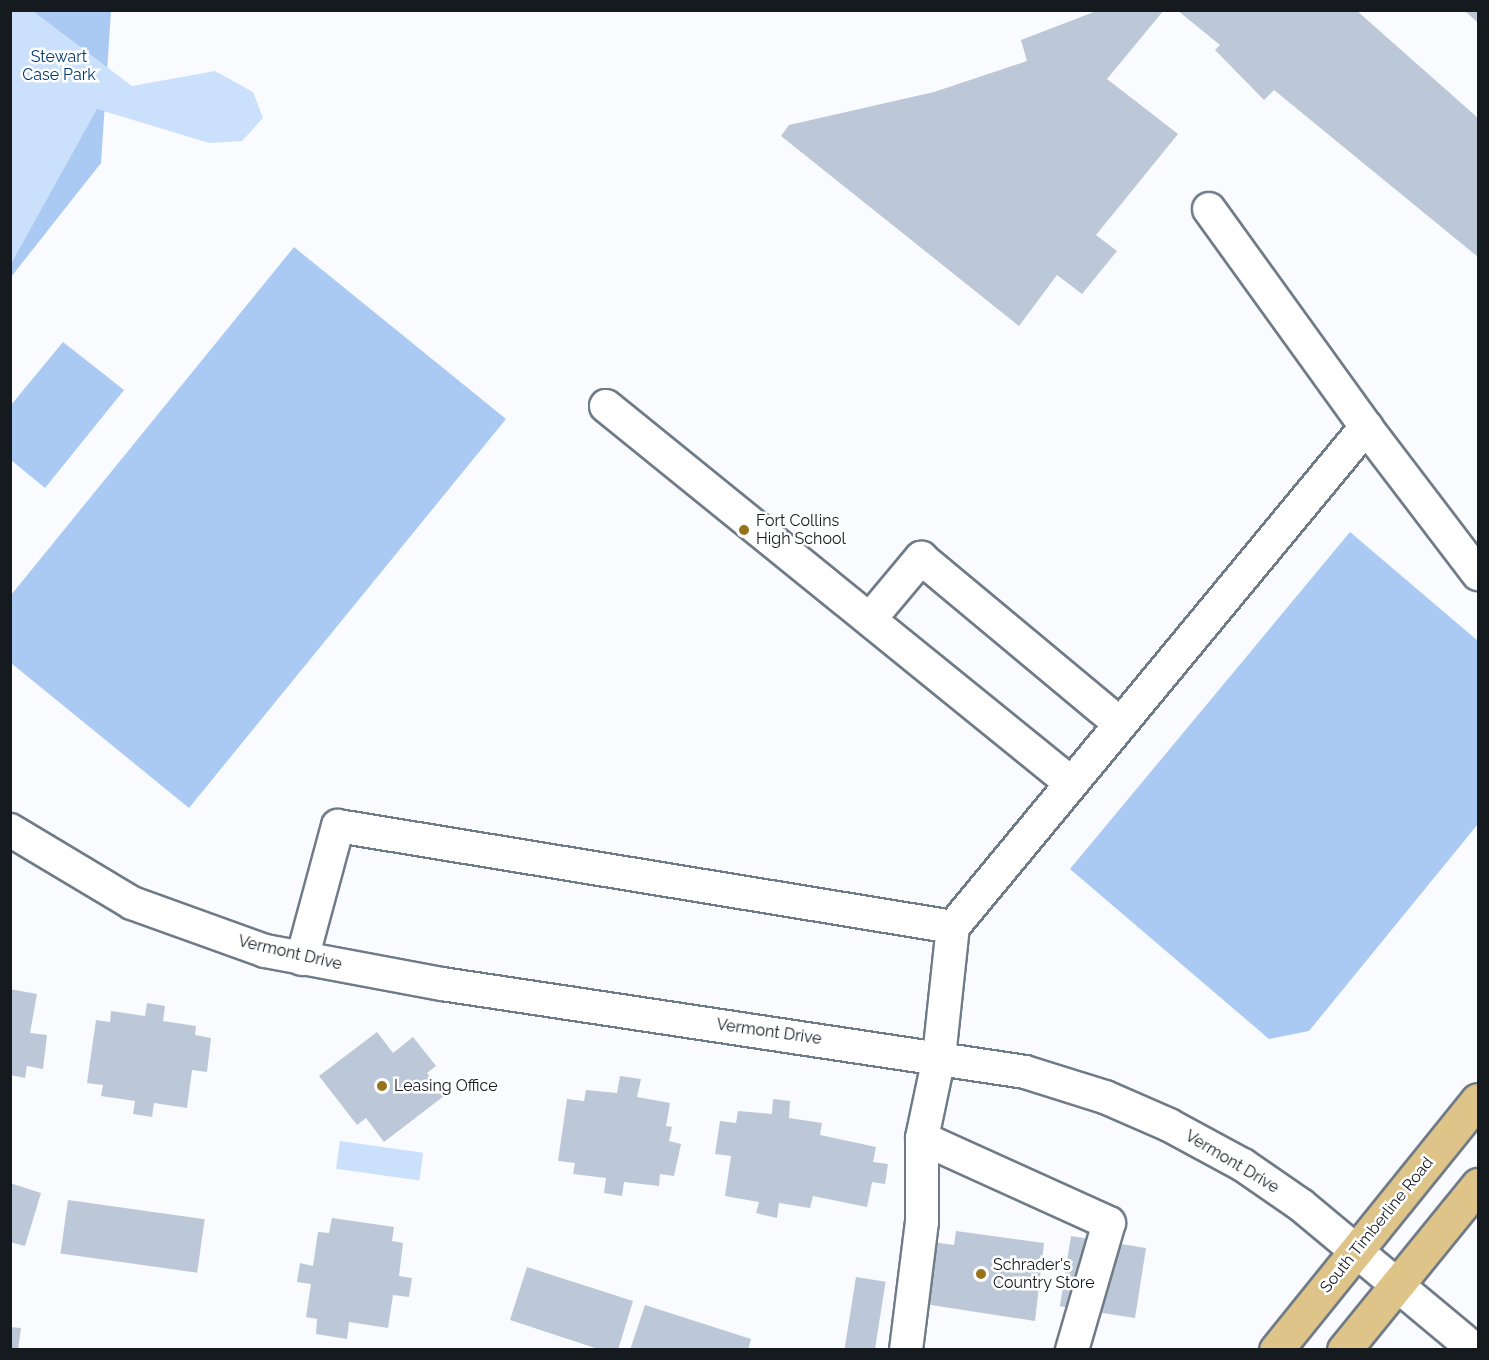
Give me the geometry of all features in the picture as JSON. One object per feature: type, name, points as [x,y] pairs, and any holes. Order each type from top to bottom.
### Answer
[{"type":"main road","name":"South Timberline Road","points":[[1276,1350],[1479,1100]]},
{"type":"main road","points":[[1344,1350],[1479,1185]]},
{"type":"street","points":[[1209,208],[1366,427],[1479,574]]},
{"type":"street","points":[[606,406],[1071,783]]},
{"type":"street","points":[[906,1350],[922,1222],[922,1138],[939,1057],[953,927],[1366,427]]},
{"type":"street","points":[[870,619],[921,558],[1120,724]]},
{"type":"street","points":[[302,958],[338,826],[953,927]]},
{"type":"street","name":"Vermont Drive","points":[[10,830],[132,903],[265,951],[442,984],[939,1057],[1025,1072],[1105,1097],[1169,1125],[1243,1165],[1301,1205],[1475,1350]]},
{"type":"street","points":[[922,1138],[1109,1223],[1072,1350]]},
{"type":"green space","name":"Stewart Case Park","points":[[11,11],[111,11],[101,163],[11,277]]},
{"type":"green space","points":[[294,247],[506,419],[189,808],[11,663],[11,595]]},
{"type":"green space","points":[[63,342],[124,390],[45,488],[11,460],[11,405]]},
{"type":"green space","points":[[1350,532],[1478,641],[1478,824],[1309,1031],[1269,1039],[1070,869]]},
{"type":"shaded area","name":"Stewart Case Park","points":[[11,10],[33,11],[132,86],[215,71],[253,92],[263,118],[242,141],[209,143],[97,109],[11,264]]},
{"type":"shaded area","points":[[340,1141],[423,1153],[419,1180],[336,1169]]},
{"type":"building","points":[[1099,10],[1164,10],[1107,79],[1178,134],[1096,235],[1117,251],[1082,294],[1057,275],[1019,326],[781,136],[789,125],[934,92],[1027,61],[1021,40]]},
{"type":"building","points":[[1177,10],[1356,10],[1478,118],[1478,257],[1274,90],[1264,100],[1215,50],[1220,45]]},
{"type":"building","points":[[1464,10],[1478,10],[1478,23]]},
{"type":"building","points":[[10,989],[37,994],[30,1033],[47,1035],[43,1069],[27,1066],[25,1078],[10,1075]]},
{"type":"building","points":[[147,1003],[165,1006],[163,1021],[196,1026],[195,1035],[211,1038],[207,1072],[192,1070],[187,1108],[154,1103],[152,1117],[133,1114],[135,1101],[101,1096],[103,1085],[87,1083],[96,1020],[110,1022],[111,1011],[145,1016]]},
{"type":"building","name":"Leasing Office","points":[[377,1032],[393,1053],[413,1037],[436,1066],[427,1073],[444,1096],[384,1142],[366,1118],[357,1125],[319,1076]]},
{"type":"building","points":[[620,1076],[641,1079],[637,1097],[670,1103],[666,1126],[672,1127],[669,1141],[681,1144],[674,1176],[660,1174],[659,1186],[624,1182],[622,1196],[604,1193],[606,1178],[573,1174],[575,1163],[558,1161],[567,1099],[584,1101],[586,1090],[617,1093]]},
{"type":"building","points":[[773,1099],[790,1101],[789,1118],[822,1123],[820,1135],[876,1147],[873,1162],[888,1164],[885,1184],[872,1182],[867,1207],[813,1196],[810,1208],[779,1203],[777,1218],[756,1213],[759,1202],[725,1196],[731,1156],[715,1154],[720,1121],[736,1123],[738,1111],[772,1114]]},
{"type":"building","points":[[10,1183],[41,1193],[25,1246],[10,1242]]},
{"type":"building","points":[[68,1200],[205,1219],[197,1273],[60,1253]]},
{"type":"building","points":[[332,1218],[394,1227],[392,1241],[403,1243],[399,1276],[412,1278],[409,1297],[393,1295],[388,1328],[349,1322],[347,1339],[316,1334],[317,1319],[306,1317],[311,1284],[297,1282],[300,1263],[313,1266],[318,1232],[329,1233]]},
{"type":"building","name":"Schrader's Country Store","points":[[956,1231],[1044,1243],[1035,1321],[918,1303],[926,1241],[954,1245]]},
{"type":"building","points":[[1071,1236],[1146,1248],[1135,1318],[1060,1306]]},
{"type":"building","points":[[527,1267],[633,1301],[618,1350],[601,1350],[510,1320]]},
{"type":"building","points":[[856,1277],[886,1282],[875,1350],[844,1350]]},
{"type":"building","points":[[645,1305],[751,1339],[748,1350],[630,1350]]},
{"type":"building","points":[[10,1327],[21,1328],[18,1350],[10,1350]]},
{"type":"place","name":"Fort Collins High School","points":[[744,530]]},
{"type":"place","name":"Leasing Office","points":[[382,1086]]},
{"type":"place","name":"Schrader's Country Store","points":[[981,1274]]}]
